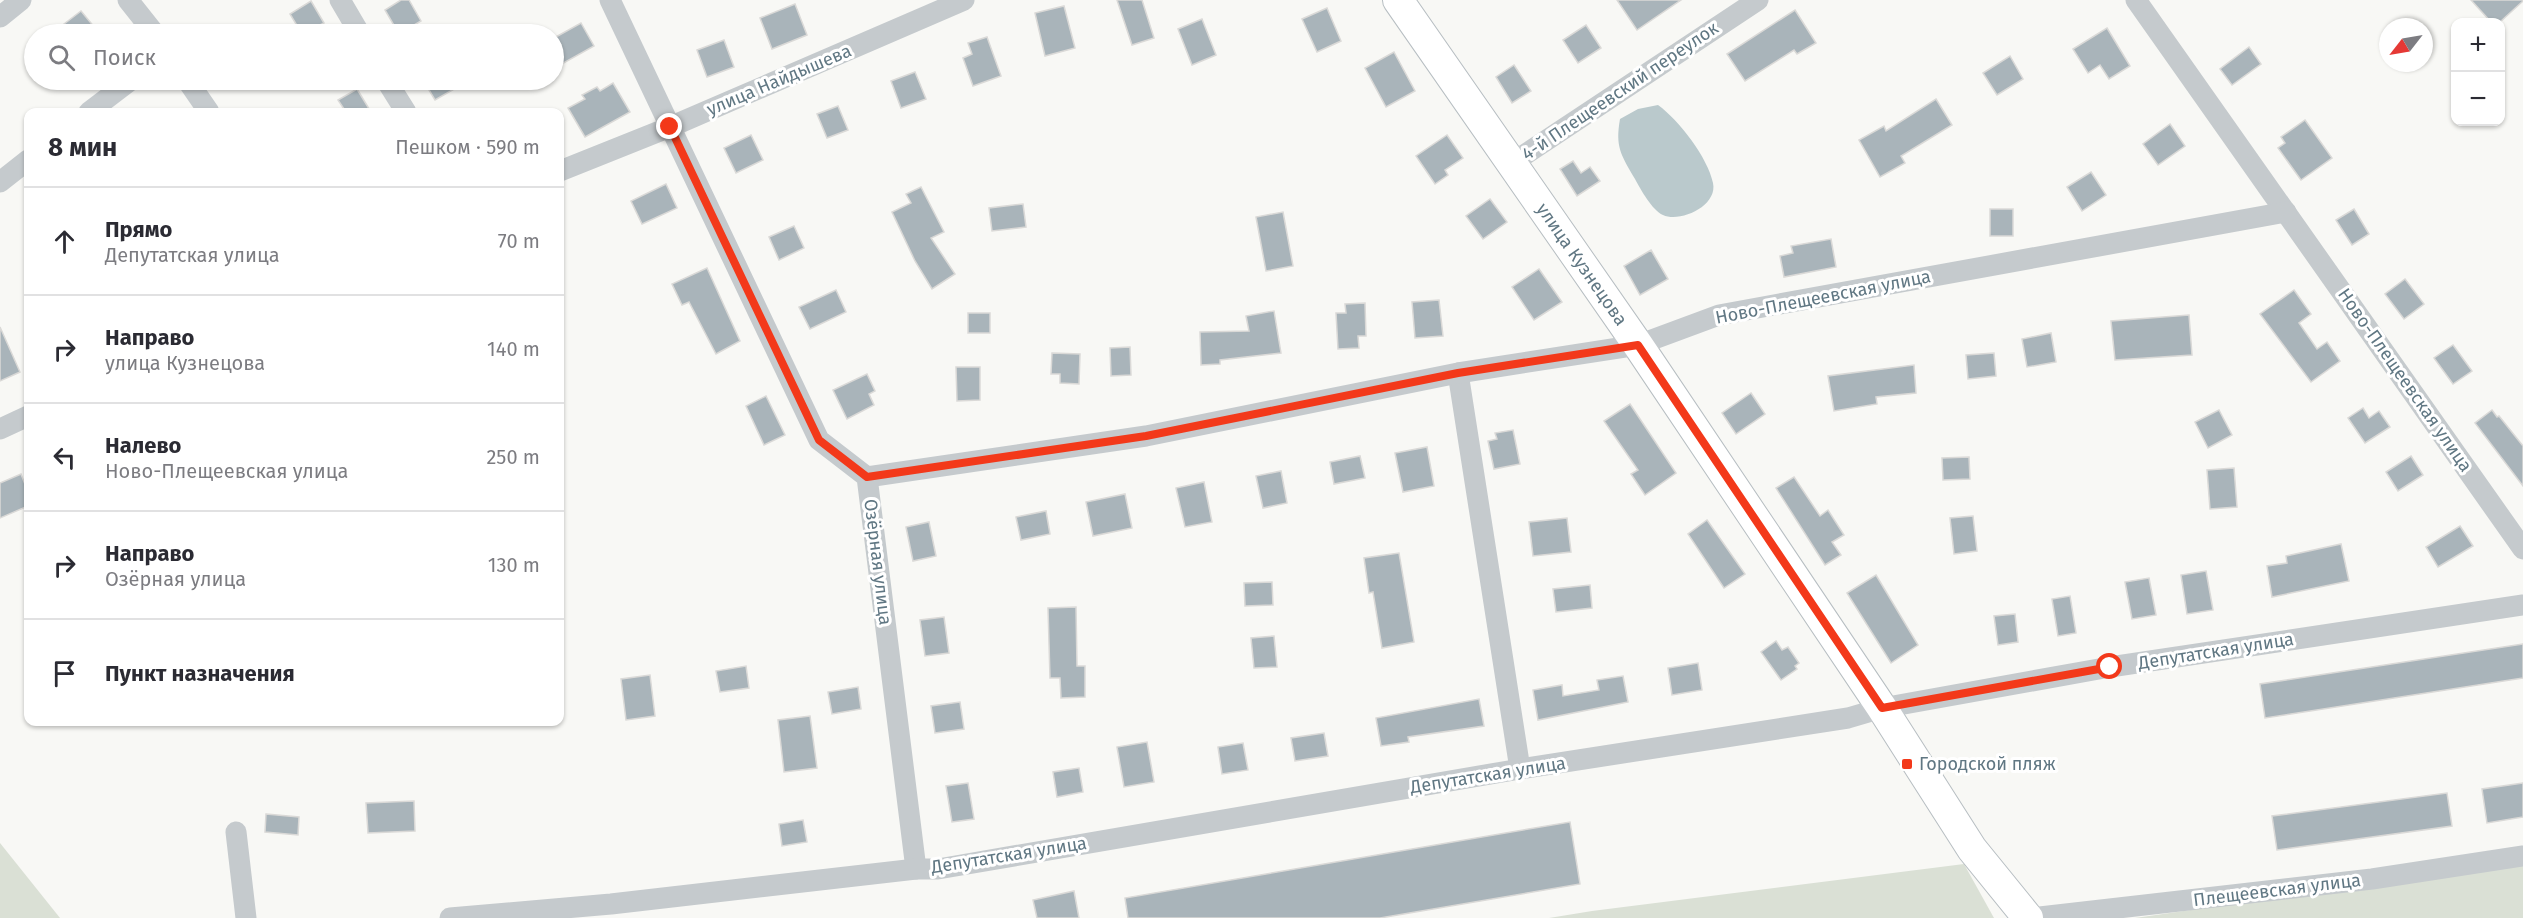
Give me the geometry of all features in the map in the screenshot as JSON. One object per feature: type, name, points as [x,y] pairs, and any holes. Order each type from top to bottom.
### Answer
[{"type":"street","points":[[0,17],[21,0]]},
{"type":"street","points":[[128,0],[147,24]]},
{"type":"street","points":[[340,0],[354,24]]},
{"type":"street","name":"Озёрная улица","points":[[610,0],[819,440],[867,477],[916,869]]},
{"type":"street","name":"улица Найдышева","points":[[564,169],[670,127],[964,0]]},
{"type":"street","name":"улица Кузнецова","points":[[1398,0],[1638,345],[1882,708],[1972,849],[2029,918]]},
{"type":"street","name":"4-й Плещеевский переулок","points":[[1512,163],[1758,0]]},
{"type":"street","name":"Ново-Плещеевская улица","points":[[2136,0],[2523,549]]},
{"type":"street","points":[[94,108],[119,90]]},
{"type":"street","points":[[194,90],[206,108]]},
{"type":"street","points":[[393,90],[404,108]]},
{"type":"street","points":[[0,182],[24,163]]},
{"type":"street","name":"Ново-Плещеевская улица","points":[[867,477],[1146,436],[1458,373],[1638,345],[1719,315],[2286,212]]},
{"type":"street","points":[[1458,373],[1520,769]]},
{"type":"street","points":[[0,429],[24,418]]},
{"type":"street","name":"Депутатская улица","points":[[450,918],[611,904],[916,869],[938,869],[1520,769],[1848,718],[1882,708],[2110,667],[2523,605]]},
{"type":"street","points":[[236,832],[246,918]]},
{"type":"street","name":"Плещеевская улица","points":[[2029,918],[2372,879],[2523,856]]},
{"type":"shaded area","points":[[1658,105],[1675,120],[1699,151],[1713,183],[1710,199],[1704,205],[1696,211],[1679,217],[1663,215],[1651,204],[1620,150],[1618,137],[1620,119],[1638,109]]},
{"type":"shaded area","points":[[0,843],[60,918],[0,918]]},
{"type":"shaded area","points":[[2523,862],[2523,918],[2135,918]]},
{"type":"shaded area","points":[[1964,864],[1994,918],[1549,918],[1592,911]]},
{"type":"building","points":[[401,0],[409,0],[421,21],[416,24],[393,24],[385,10]]},
{"type":"building","points":[[1117,0],[1142,0],[1154,38],[1132,45]]},
{"type":"building","points":[[1617,0],[1681,0],[1637,30]]},
{"type":"building","points":[[2471,0],[2523,0],[2504,18],[2487,18]]},
{"type":"building","points":[[311,1],[324,23],[296,24],[290,14]]},
{"type":"building","points":[[795,4],[807,35],[772,49],[760,18]]},
{"type":"building","points":[[1064,6],[1075,48],[1045,56],[1035,13]]},
{"type":"building","points":[[1327,8],[1341,41],[1317,52],[1302,19]]},
{"type":"building","points":[[1795,10],[1816,43],[1797,54],[1794,50],[1745,81],[1727,54]]},
{"type":"building","points":[[81,11],[92,24],[64,24]]},
{"type":"building","points":[[1202,19],[1216,55],[1192,65],[1178,29]]},
{"type":"building","points":[[581,23],[594,46],[564,63],[564,32]]},
{"type":"building","points":[[1586,25],[1601,48],[1578,63],[1563,40]]},
{"type":"building","points":[[2107,28],[2130,66],[2109,79],[2100,65],[2088,73],[2073,49]]},
{"type":"building","points":[[987,37],[1001,76],[973,86],[963,58],[972,54],[968,43]]},
{"type":"building","points":[[724,40],[734,67],[707,77],[697,50]]},
{"type":"building","points":[[2249,47],[2261,64],[2232,85],[2220,69]]},
{"type":"building","points":[[1394,52],[1415,91],[1386,107],[1365,68]]},
{"type":"building","points":[[2010,56],[2023,79],[1997,95],[1983,73]]},
{"type":"building","points":[[1514,65],[1531,91],[1512,103],[1496,77]]},
{"type":"building","points":[[915,72],[926,99],[901,108],[891,81]]},
{"type":"building","points":[[613,83],[630,112],[585,137],[568,108],[585,99],[582,95],[597,87],[600,91]]},
{"type":"building","points":[[358,90],[369,108],[343,108],[338,100]]},
{"type":"building","points":[[429,90],[452,90],[435,100]]},
{"type":"building","points":[[1936,99],[1952,125],[1901,156],[1905,163],[1880,177],[1859,140],[1884,126],[1886,131]]},
{"type":"building","points":[[838,106],[848,130],[827,138],[817,114]]},
{"type":"building","points":[[2305,120],[2332,158],[2301,180],[2278,148],[2285,143],[2281,137]]},
{"type":"building","points":[[2170,124],[2185,146],[2158,165],[2143,144]]},
{"type":"building","points":[[751,135],[763,160],[736,173],[724,148]]},
{"type":"building","points":[[1447,135],[1463,158],[1445,170],[1448,175],[1435,184],[1416,156]]},
{"type":"building","points":[[1573,161],[1581,173],[1590,167],[1600,181],[1577,196],[1560,169]]},
{"type":"building","points":[[2091,172],[2106,195],[2082,211],[2067,187]]},
{"type":"building","points":[[666,184],[677,208],[642,224],[631,201]]},
{"type":"building","points":[[921,187],[944,232],[931,238],[955,274],[932,289],[915,261],[892,212],[911,203],[906,194]]},
{"type":"building","points":[[1490,199],[1507,222],[1483,239],[1466,216]]},
{"type":"building","points":[[1023,204],[1026,227],[992,231],[989,208]]},
{"type":"building","points":[[1990,209],[2013,209],[2013,236],[1990,236]]},
{"type":"building","points":[[2354,209],[2369,234],[2352,245],[2336,220]]},
{"type":"building","points":[[1283,212],[1293,266],[1266,271],[1256,217]]},
{"type":"building","points":[[794,226],[804,248],[779,260],[769,237]]},
{"type":"building","points":[[1831,239],[1836,267],[1784,277],[1780,256],[1793,253],[1791,246]]},
{"type":"building","points":[[1651,250],[1668,279],[1640,295],[1624,266]]},
{"type":"building","points":[[707,268],[740,341],[716,354],[689,302],[682,305],[672,284]]},
{"type":"building","points":[[1539,269],[1562,302],[1534,320],[1512,287]]},
{"type":"building","points":[[2405,279],[2424,304],[2404,319],[2385,294]]},
{"type":"building","points":[[836,290],[846,312],[810,329],[799,307]]},
{"type":"building","points":[[2294,290],[2311,314],[2299,323],[2317,349],[2327,342],[2340,361],[2311,382],[2260,314]]},
{"type":"building","points":[[1439,300],[1443,336],[1415,338],[1412,302]]},
{"type":"building","points":[[1365,303],[1366,336],[1358,336],[1359,348],[1338,349],[1336,313],[1346,313],[1345,304]]},
{"type":"building","points":[[1274,311],[1281,353],[1220,360],[1220,364],[1201,365],[1200,332],[1249,331],[1246,316]]},
{"type":"building","points":[[968,313],[990,313],[990,333],[968,333]]},
{"type":"building","points":[[2189,315],[2192,355],[2115,360],[2111,321]]},
{"type":"building","points":[[0,327],[20,372],[0,381]]},
{"type":"building","points":[[2051,333],[2056,362],[2027,367],[2022,339]]},
{"type":"building","points":[[2453,345],[2472,371],[2453,384],[2434,358]]},
{"type":"building","points":[[1130,347],[1131,375],[1111,376],[1110,348]]},
{"type":"building","points":[[1052,353],[1080,354],[1079,384],[1060,383],[1060,374],[1051,374]]},
{"type":"building","points":[[1994,353],[1996,376],[1968,379],[1966,355]]},
{"type":"building","points":[[1914,365],[1916,393],[1876,397],[1877,404],[1834,411],[1828,376]]},
{"type":"building","points":[[956,367],[980,367],[980,400],[957,401]]},
{"type":"building","points":[[867,374],[875,391],[869,394],[874,405],[847,419],[833,390]]},
{"type":"building","points":[[1751,393],[1765,414],[1736,434],[1722,413]]},
{"type":"building","points":[[766,396],[785,435],[764,445],[746,406]]},
{"type":"building","points":[[1630,404],[1676,473],[1645,495],[1631,474],[1638,470],[1604,421]]},
{"type":"building","points":[[2363,408],[2369,418],[2379,411],[2390,427],[2365,443],[2348,418]]},
{"type":"building","points":[[2219,410],[2232,435],[2208,448],[2195,422]]},
{"type":"building","points":[[2492,410],[2523,446],[2523,486],[2475,423]]},
{"type":"building","points":[[1513,430],[1520,464],[1494,469],[1488,441],[1497,439],[1495,433]]},
{"type":"building","points":[[1427,447],[1434,486],[1403,492],[1395,453]]},
{"type":"building","points":[[1360,456],[1365,478],[1334,484],[1330,462]]},
{"type":"building","points":[[2411,456],[2423,475],[2398,491],[2386,472]]},
{"type":"building","points":[[1969,457],[1970,479],[1943,480],[1942,458]]},
{"type":"building","points":[[2234,468],[2237,507],[2210,509],[2207,470]]},
{"type":"building","points":[[1281,471],[1287,503],[1263,508],[1256,476]]},
{"type":"building","points":[[21,474],[24,482],[24,508],[0,518],[0,483]]},
{"type":"building","points":[[1794,477],[1820,516],[1828,510],[1844,535],[1832,542],[1841,555],[1825,565],[1776,488]]},
{"type":"building","points":[[1204,482],[1212,522],[1185,527],[1176,488]]},
{"type":"building","points":[[1125,494],[1132,528],[1093,536],[1086,502]]},
{"type":"building","points":[[1046,511],[1050,534],[1021,540],[1016,517]]},
{"type":"building","points":[[1973,516],[1977,551],[1954,554],[1950,518]]},
{"type":"building","points":[[1567,518],[1571,552],[1533,556],[1529,522]]},
{"type":"building","points":[[1707,520],[1745,574],[1724,588],[1688,534]]},
{"type":"building","points":[[929,522],[936,556],[913,561],[906,527]]},
{"type":"building","points":[[2460,526],[2473,546],[2438,567],[2426,547]]},
{"type":"building","points":[[2341,544],[2349,581],[2272,597],[2267,566],[2287,563],[2286,556]]},
{"type":"building","points":[[1399,553],[1414,642],[1382,648],[1373,592],[1369,593],[1364,558]]},
{"type":"building","points":[[2206,571],[2213,610],[2187,614],[2181,575]]},
{"type":"building","points":[[1876,575],[1918,645],[1891,663],[1847,593]]},
{"type":"building","points":[[2149,578],[2156,615],[2132,619],[2125,582]]},
{"type":"building","points":[[1272,582],[1273,605],[1245,606],[1244,583]]},
{"type":"building","points":[[1590,585],[1592,608],[1556,612],[1553,589]]},
{"type":"building","points":[[2070,596],[2076,633],[2058,636],[2052,599]]},
{"type":"building","points":[[1076,607],[1077,666],[1085,666],[1085,697],[1061,698],[1060,678],[1050,678],[1048,608]]},
{"type":"building","points":[[2015,614],[2018,642],[1998,645],[1994,616]]},
{"type":"building","points":[[944,617],[949,653],[925,656],[920,620]]},
{"type":"building","points":[[1274,636],[1277,667],[1254,668],[1251,638]]},
{"type":"building","points":[[1776,641],[1782,650],[1788,647],[1799,663],[1795,666],[1797,669],[1781,680],[1761,652]]},
{"type":"building","points":[[2523,644],[2523,678],[2265,718],[2260,684]]},
{"type":"building","points":[[1698,663],[1702,690],[1672,695],[1668,668]]},
{"type":"building","points":[[746,666],[749,688],[720,692],[716,671]]},
{"type":"building","points":[[650,675],[655,716],[626,720],[621,679]]},
{"type":"building","points":[[1623,676],[1628,702],[1538,720],[1533,690],[1562,685],[1563,696],[1599,690],[1597,680]]},
{"type":"building","points":[[858,687],[861,709],[832,714],[828,692]]},
{"type":"building","points":[[1479,699],[1484,726],[1408,737],[1409,742],[1381,746],[1376,718]]},
{"type":"building","points":[[960,702],[964,729],[935,733],[931,706]]},
{"type":"building","points":[[810,716],[817,768],[784,772],[778,720]]},
{"type":"building","points":[[1324,733],[1328,756],[1295,761],[1291,738]]},
{"type":"building","points":[[1147,742],[1154,782],[1124,787],[1117,747]]},
{"type":"building","points":[[1243,743],[1248,770],[1222,774],[1218,747]]},
{"type":"building","points":[[1079,768],[1083,792],[1057,797],[1053,772]]},
{"type":"building","points":[[968,783],[974,819],[952,822],[946,786]]},
{"type":"building","points":[[2523,783],[2523,817],[2487,823],[2482,789]]},
{"type":"building","points":[[2447,793],[2452,826],[2277,850],[2272,816]]},
{"type":"building","points":[[414,801],[415,831],[368,833],[366,803]]},
{"type":"building","points":[[266,814],[299,817],[298,835],[265,832]]},
{"type":"building","points":[[803,820],[807,842],[782,846],[779,824]]},
{"type":"building","points":[[1570,822],[1580,884],[1380,918],[1128,918],[1125,898]]},
{"type":"building","points":[[1074,891],[1079,918],[1037,918],[1033,900]]},
{"type":"place","name":"Городской пляж","points":[[1907,764]]},
{"type":"route","points":[[670,127],[819,440],[867,477],[1146,436],[1458,373],[1638,345],[1882,708],[2110,667]]}]
